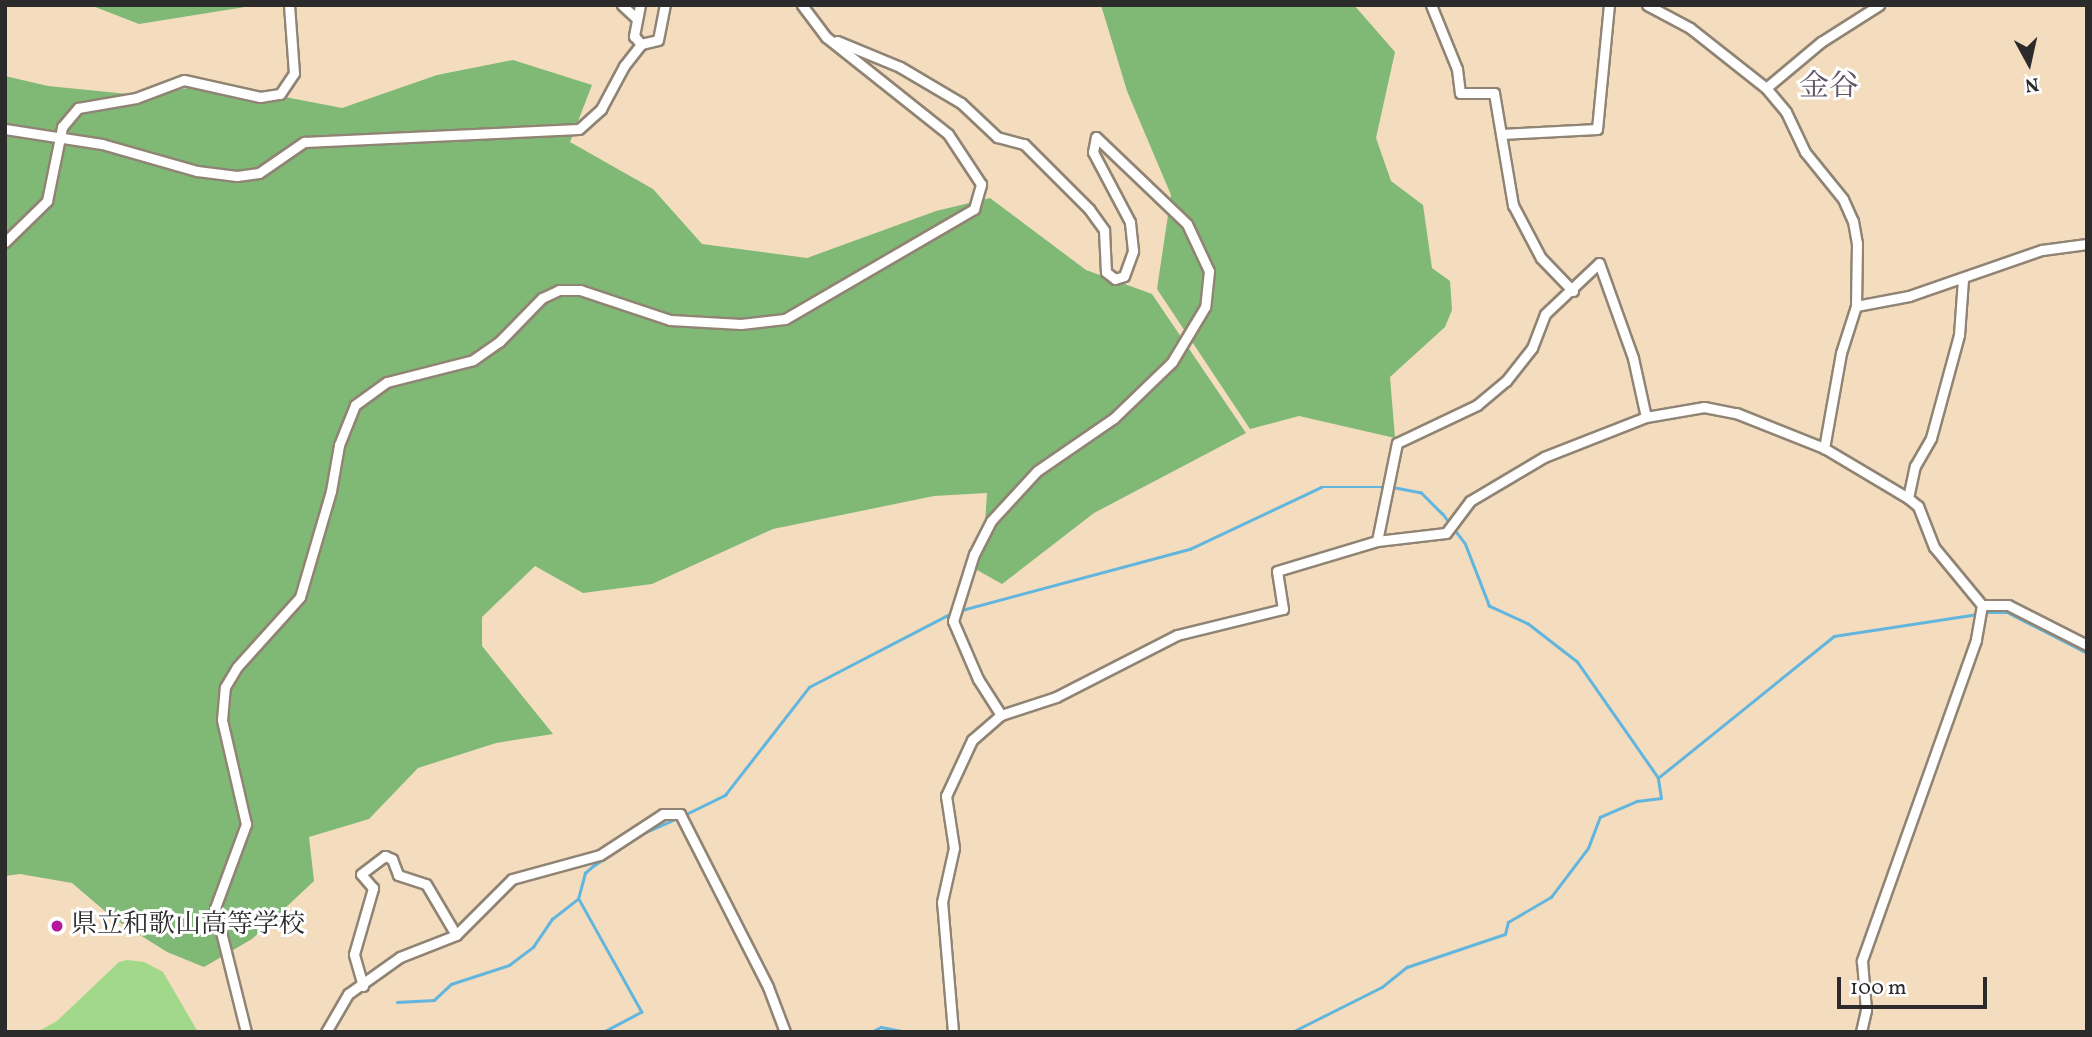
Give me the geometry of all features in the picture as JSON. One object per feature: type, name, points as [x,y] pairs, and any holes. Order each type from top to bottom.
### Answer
[{"type":"street","points":[[5,242],[47,201],[68,116],[78,108],[90,102],[136,98],[184,80],[260,97],[281,94],[294,73],[289,5]]},
{"type":"street","points":[[622,5],[636,18]]},
{"type":"street","points":[[640,5],[634,36],[641,44]]},
{"type":"street","points":[[5,130],[102,144],[197,172],[237,176],[259,173],[304,142],[579,129],[601,109],[624,66],[641,44],[658,40],[665,5]]},
{"type":"street","points":[[246,1032],[215,908],[246,824],[222,720],[225,687],[237,667],[285,620],[300,597],[342,434],[355,405],[387,382],[473,360],[499,342],[542,298],[559,290],[580,290],[670,320],[741,324],[785,319],[974,209],[981,184],[948,134],[826,37],[802,5]]},
{"type":"street","points":[[1431,5],[1457,69],[1460,93],[1494,93],[1513,205],[1541,258],[1573,291]]},
{"type":"street","points":[[1501,134],[1597,129],[1609,5]]},
{"type":"street","points":[[1647,5],[1690,28],[1766,88],[1786,112],[1805,152],[1843,199],[1853,221],[1857,243],[1856,306],[1841,353],[1824,448]]},
{"type":"street","points":[[1766,88],[1821,42],[1879,5]]},
{"type":"street","points":[[826,37],[900,67],[961,103],[998,137],[1024,144],[1089,209],[1104,230],[1106,272],[1115,279],[1124,276],[1133,251],[1130,222],[1093,152],[1096,137],[1187,224],[1209,271],[1205,307],[1172,362],[1114,418],[1028,480],[991,521],[974,554],[953,621],[978,679],[1001,715]]},
{"type":"street","points":[[1856,306],[1873,306],[1963,279],[2017,257],[2087,244]]},
{"type":"street","points":[[1377,541],[1397,443],[1453,418],[1506,382],[1532,348],[1545,314],[1600,264],[1633,358],[1646,417]]},
{"type":"street","points":[[1908,498],[1915,466],[1931,438],[1959,335],[1963,279]]},
{"type":"street","points":[[953,1032],[942,902],[954,848],[946,796],[972,740],[1001,715],[1056,697],[1177,635],[1283,609],[1277,571],[1377,541],[1446,533],[1470,502],[1544,457],[1646,417],[1704,407],[1725,411],[1824,448],[1908,498],[1918,506],[1934,547],[1982,605],[1976,640],[1862,961],[1866,1010],[1861,1032]]},
{"type":"street","points":[[1982,605],[2008,605],[2087,645]]},
{"type":"street","points":[[326,1032],[338,1004],[400,957],[456,935],[512,879],[600,855],[663,814],[680,814],[768,988],[785,1032]]},
{"type":"street","points":[[363,986],[354,954],[373,888],[361,874],[385,856],[392,859],[398,875],[426,884],[456,935]]},
{"type":"green space","points":[[90,5],[257,5],[139,24]]},
{"type":"green space","points":[[1101,5],[1354,5],[1395,52],[1376,138],[1391,181],[1423,205],[1432,268],[1450,281],[1452,310],[1445,327],[1390,377],[1395,438],[1299,416],[1250,429],[1157,289],[1171,195],[1127,91]]},
{"type":"green space","points":[[513,60],[592,85],[570,142],[653,189],[702,244],[807,258],[936,211],[990,198],[1086,270],[1152,294],[1246,433],[1094,513],[1002,584],[970,566],[984,539],[987,493],[934,496],[773,529],[652,584],[583,593],[535,566],[482,617],[482,646],[553,734],[496,743],[418,768],[369,819],[309,837],[314,881],[252,939],[204,967],[167,952],[113,918],[72,883],[20,874],[5,876],[5,76],[48,86],[148,96],[212,83],[342,108],[437,75]]},
{"type":"green space","points":[[119,962],[144,962],[163,972],[198,1032],[37,1032],[57,1021]]},
{"type":"waterway","points":[[958,611],[1190,549],[1321,487],[1384,487]]},
{"type":"waterway","points":[[1292,1032],[1382,987],[1407,967],[1505,934],[1508,922],[1551,897],[1588,848],[1600,817],[1637,801],[1661,798],[1658,778],[1577,662],[1528,624],[1489,606],[1465,544],[1442,514],[1421,493],[1391,487]]},
{"type":"waterway","points":[[684,815],[725,795],[809,687],[952,613]]},
{"type":"waterway","points":[[1984,613],[2009,613],[2087,653]]},
{"type":"waterway","points":[[1658,778],[1834,636],[1977,614]]},
{"type":"waterway","points":[[397,1002],[434,1000],[451,984],[509,965],[533,947],[552,919],[578,899],[585,873],[593,866],[644,833],[678,818]]},
{"type":"waterway","points":[[579,899],[642,1012],[604,1032]]},
{"type":"waterway","points":[[871,1032],[881,1027],[907,1032]]},
{"type":"place","name":"県立和歌山高等学校","points":[[57,926]]},
{"type":"district","name":"金谷","points":[[1829,87]]}]
